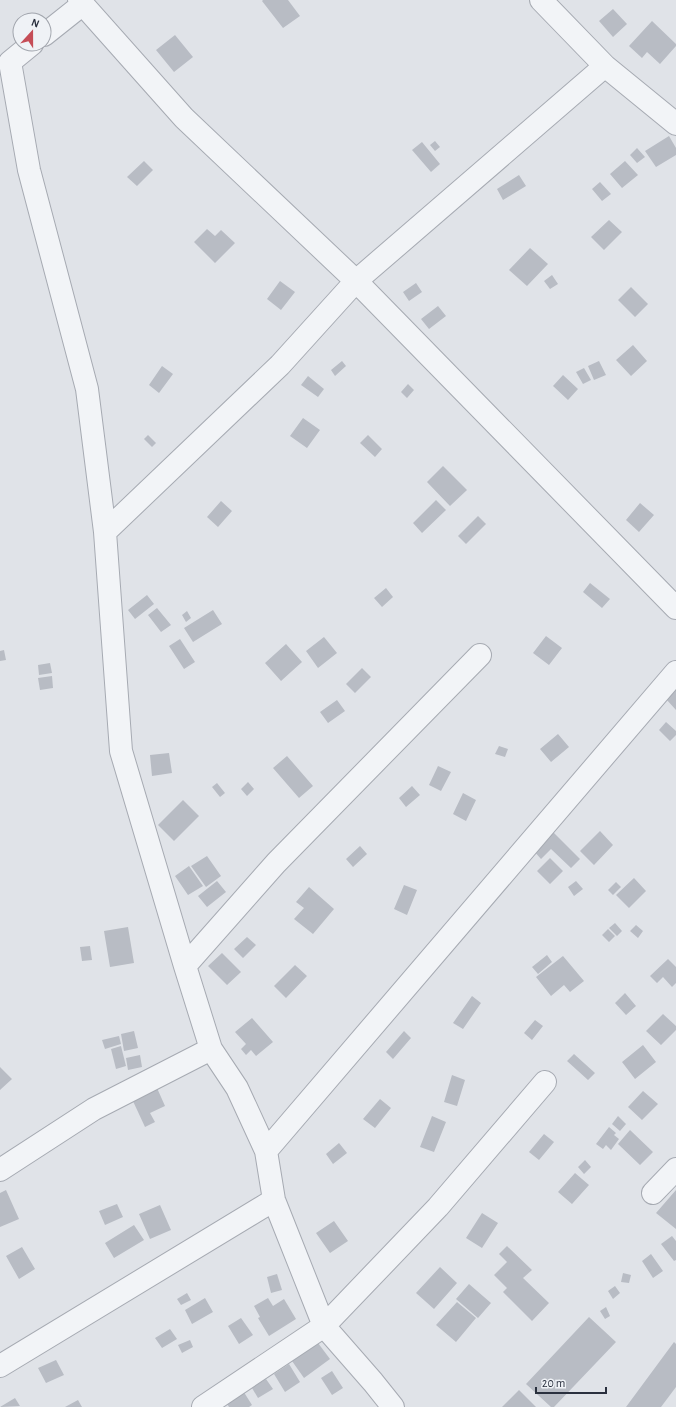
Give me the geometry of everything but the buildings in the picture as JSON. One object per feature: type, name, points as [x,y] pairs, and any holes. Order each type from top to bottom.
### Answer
[{"type":"street","points":[[541,0],[605,66],[676,124]]},
{"type":"street","points":[[52,28],[81,2],[184,118],[356,282],[676,608]]},
{"type":"street","points":[[21,52],[5,64],[29,170],[87,390],[105,532],[121,751],[211,1049],[237,1088],[266,1151],[274,1200],[324,1326],[393,1407]]},
{"type":"street","points":[[105,532],[280,365],[356,282],[605,66]]},
{"type":"street","points":[[185,966],[276,863],[480,655]]},
{"type":"street","points":[[266,1151],[676,672]]},
{"type":"street","points":[[0,1170],[94,1109],[211,1049]]},
{"type":"street","points":[[203,1407],[324,1326],[438,1207],[545,1082]]},
{"type":"street","points":[[653,1193],[676,1169]]},
{"type":"street","points":[[0,1366],[274,1200]]}]
